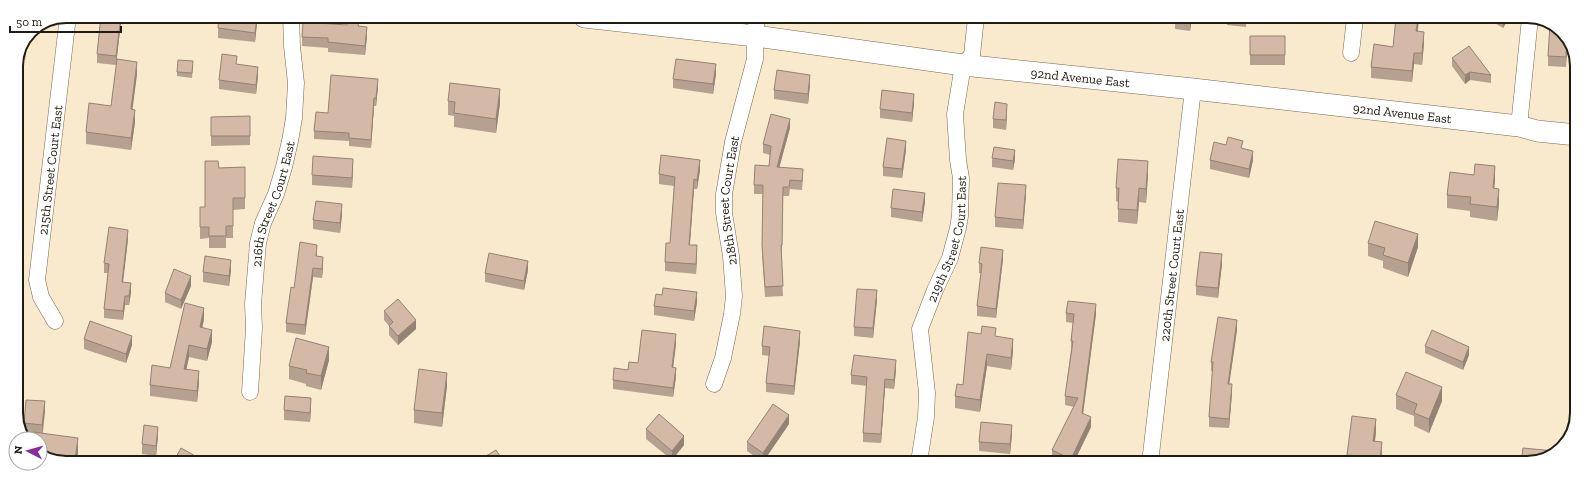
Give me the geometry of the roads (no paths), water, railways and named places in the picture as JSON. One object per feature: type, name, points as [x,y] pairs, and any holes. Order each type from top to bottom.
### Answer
[{"type":"street","name":"215th Street Court East","points":[[55,321],[42,297],[36,280],[67,23]]},
{"type":"street","name":"216th Street Court East","points":[[250,392],[254,328],[253,304],[258,244],[263,223],[276,194],[284,167],[294,118],[296,83],[291,23]]},
{"type":"street","name":"92nd Avenue East","points":[[699,23],[756,26],[963,65],[1193,89],[1519,126],[1537,131],[1570,134]]},
{"type":"street","name":"219th Street Court East","points":[[920,456],[926,417],[927,393],[920,330],[935,290],[950,258],[960,216],[961,178],[956,146],[955,114],[963,65],[972,55],[975,23]]},
{"type":"street","points":[[1351,53],[1354,23]]},
{"type":"street","points":[[1519,126],[1529,23]]},
{"type":"street","name":"218th Street Court East","points":[[714,384],[723,358],[734,296],[731,256],[724,213],[724,194],[733,142],[755,59],[756,26]]},
{"type":"street","name":"220th Street Court East","points":[[1151,456],[1193,89]]}]
